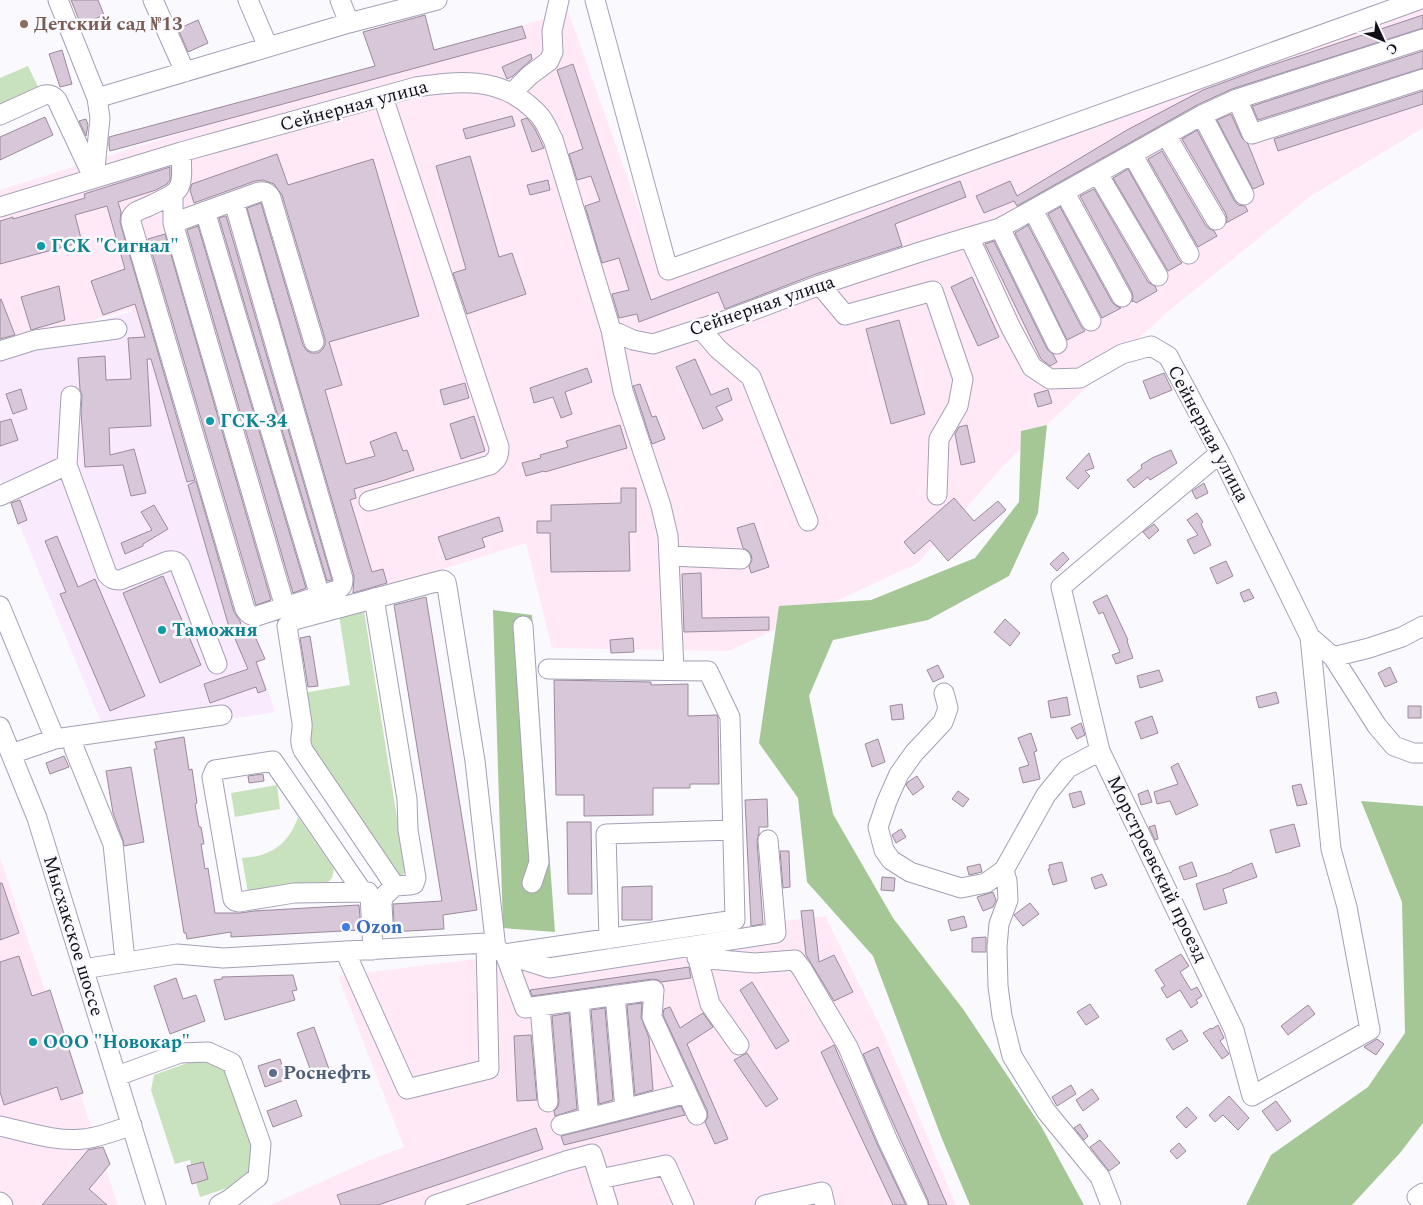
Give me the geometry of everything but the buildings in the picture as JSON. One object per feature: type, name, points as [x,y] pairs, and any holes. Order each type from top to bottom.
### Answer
[{"type":"street","points":[[58,0],[97,98],[100,118],[94,178]]},
{"type":"street","points":[[154,0],[185,72]]},
{"type":"street","points":[[248,0],[268,48]]},
{"type":"street","points":[[340,0],[349,23]]},
{"type":"street","points":[[512,94],[530,75],[549,62],[553,52],[552,31],[559,0]]},
{"type":"street","points":[[595,0],[668,270],[1418,0]]},
{"type":"street","points":[[97,98],[349,23],[432,1]]},
{"type":"street","points":[[969,238],[1000,228],[1202,115],[1237,99],[1423,39]]},
{"type":"street","points":[[1237,99],[1252,134],[1423,79]]},
{"type":"street","name":"Сейнерная улица","points":[[0,207],[182,152],[416,87],[448,82],[469,82],[499,87],[522,99],[542,118],[553,139],[611,330],[633,340],[653,344],[727,320],[820,285],[969,238],[1011,328],[1032,367],[1050,379],[1080,378],[1122,354],[1151,346],[1168,356],[1220,453],[1310,637],[1333,657],[1377,726],[1394,746],[1413,753],[1423,753]]},
{"type":"street","points":[[0,115],[44,95],[54,96],[94,178]]},
{"type":"street","points":[[369,501],[490,464],[496,461],[499,454],[499,448],[383,97]]},
{"type":"street","points":[[1202,115],[1244,195]]},
{"type":"street","points":[[1166,135],[1216,220]]},
{"type":"street","points":[[182,152],[183,179],[180,188],[172,195],[137,211],[131,218],[131,222],[248,614],[258,616],[292,613],[374,598],[443,580],[448,587],[476,761],[495,949],[488,1069],[407,1089],[346,951]]},
{"type":"street","points":[[1132,154],[1189,254]]},
{"type":"street","points":[[1098,174],[1158,276]]},
{"type":"street","points":[[173,223],[259,192],[264,191],[269,194],[314,342]]},
{"type":"street","points":[[1065,192],[1122,298]]},
{"type":"street","points":[[172,195],[173,223],[292,613],[302,638]]},
{"type":"street","points":[[234,202],[343,579],[341,588],[320,596],[292,613],[287,626],[303,729],[300,744],[395,886]]},
{"type":"street","points":[[1033,210],[1091,321]]},
{"type":"street","points":[[205,211],[320,596]]},
{"type":"street","points":[[1000,228],[1057,344]]},
{"type":"street","points":[[820,285],[845,315],[933,291],[963,379],[958,406],[939,439],[937,495]]},
{"type":"street","points":[[700,328],[718,349],[751,377],[808,521]]},
{"type":"street","points":[[0,352],[35,340],[117,329]]},
{"type":"street","points":[[611,330],[623,391],[661,506],[668,536],[674,670]]},
{"type":"street","points":[[71,396],[67,465],[107,574],[110,578],[120,580],[168,561],[178,562],[217,664]]},
{"type":"street","name":"Морстроевский проезд","points":[[1220,453],[1061,587],[1100,751],[1234,1030],[1252,1096],[1370,1030],[1347,907],[1331,849],[1310,637]]},
{"type":"street","points":[[0,496],[67,465]]},
{"type":"street","points":[[669,556],[741,558]]},
{"type":"street","points":[[374,598],[407,800],[408,830],[416,878],[416,881],[410,886],[395,886],[382,899],[378,949]]},
{"type":"street","points":[[0,606],[55,739]]},
{"type":"street","points":[[523,626],[539,862],[532,883]]},
{"type":"street","points":[[1333,657],[1402,637],[1423,626]]},
{"type":"street","points":[[84,969],[176,954],[223,958],[378,949],[495,949],[608,939],[735,920],[730,717],[708,671],[548,668]]},
{"type":"street","points":[[944,693],[948,708],[943,722],[928,737],[899,774],[878,827],[884,850],[891,860],[910,872],[961,888],[986,883],[1004,870],[1046,795],[1068,768],[1100,751]]},
{"type":"street","points":[[11,754],[55,739],[222,715]]},
{"type":"street","name":"Мысхакское шоссе","points":[[0,727],[37,818],[156,1205]]},
{"type":"street","points":[[75,737],[74,748],[112,844],[124,951],[127,962]]},
{"type":"street","points":[[362,891],[273,761],[215,770],[212,776],[232,896],[235,902],[294,893],[368,892],[370,894],[378,949]]},
{"type":"street","points":[[608,939],[606,834],[733,830]]},
{"type":"street","points":[[495,949],[549,968],[696,952],[776,933],[768,840]]},
{"type":"street","points":[[1004,870],[1007,880],[1008,900],[999,924],[997,947],[998,986],[1002,1016],[1012,1056],[1046,1111],[1100,1177],[1111,1205]]},
{"type":"street","points":[[495,949],[525,1008],[654,990],[652,1017],[697,1115]]},
{"type":"street","points":[[696,952],[710,1004],[739,1045]]},
{"type":"street","points":[[696,952],[755,963],[795,960],[848,1047],[888,1141],[918,1205]]},
{"type":"street","points":[[615,995],[625,1109]]},
{"type":"street","points":[[578,1001],[589,1118]]},
{"type":"street","points":[[540,1006],[548,1102]]},
{"type":"street","points":[[116,1076],[180,1052],[208,1052],[232,1063],[261,1144],[258,1177],[230,1199],[219,1205]]},
{"type":"street","points":[[560,1125],[687,1093]]},
{"type":"street","points":[[0,1126],[53,1138],[82,1139],[104,1135],[132,1125]]},
{"type":"street","points":[[435,1205],[476,1198],[566,1160],[592,1154],[608,1205]]},
{"type":"street","points":[[600,1179],[666,1165],[684,1205]]},
{"type":"street","points":[[765,1205],[822,1192],[825,1205]]},
{"type":"street","points":[[0,1202],[3,1205]]},
{"type":"shaded area","points":[[1423,4],[1423,128],[1311,196],[1166,313],[1002,467],[918,563],[729,651],[552,648],[526,543],[269,624],[131,309],[0,347],[0,190],[568,11],[663,277]]},
{"type":"shaded area","points":[[137,310],[275,712],[108,739],[0,478],[0,350]]},
{"type":"shaded area","points":[[0,858],[118,1205],[0,1205]]},
{"type":"shaded area","points":[[825,916],[885,1036],[956,1205],[270,1205],[404,1147],[338,976]]},
{"type":"green space","points":[[28,66],[40,91],[0,107],[0,78]]},
{"type":"green space","points":[[1047,425],[1038,513],[1009,576],[928,620],[833,640],[809,696],[833,814],[893,918],[963,1009],[1041,1126],[1084,1205],[970,1205],[942,1139],[873,956],[807,882],[798,798],[759,743],[779,606],[871,600],[975,558],[1019,502],[1021,431]]},
{"type":"green space","points":[[493,610],[532,615],[555,932],[503,928]]},
{"type":"green space","points":[[364,611],[405,868],[404,874],[399,876],[312,751],[303,693],[350,685],[339,615]]},
{"type":"green space","points":[[277,785],[280,809],[235,817],[231,793]]},
{"type":"green space","points":[[1361,801],[1423,806],[1423,1123],[1400,1153],[1352,1205],[1246,1205],[1271,1155],[1368,1087],[1405,1033],[1402,902]]},
{"type":"green space","points":[[298,817],[334,869],[332,878],[327,883],[248,893],[242,858],[270,852],[284,842]]},
{"type":"green space","points":[[207,1056],[227,1069],[256,1160],[250,1174],[237,1185],[200,1197],[190,1160],[175,1164],[151,1090],[154,1075]]},
{"type":"place","name":"Детский сад №13","points":[[24,24]]},
{"type":"place","name":"ГСК \"Сигнал\"","points":[[41,246]]},
{"type":"place","name":"ГСК-34","points":[[210,421]]},
{"type":"place","name":"Таможня","points":[[162,630]]},
{"type":"place","name":"Ozon","points":[[346,927]]},
{"type":"place","name":"ООО \"Новокар\"","points":[[33,1042]]},
{"type":"place","name":"Роснефть","points":[[273,1073]]}]
